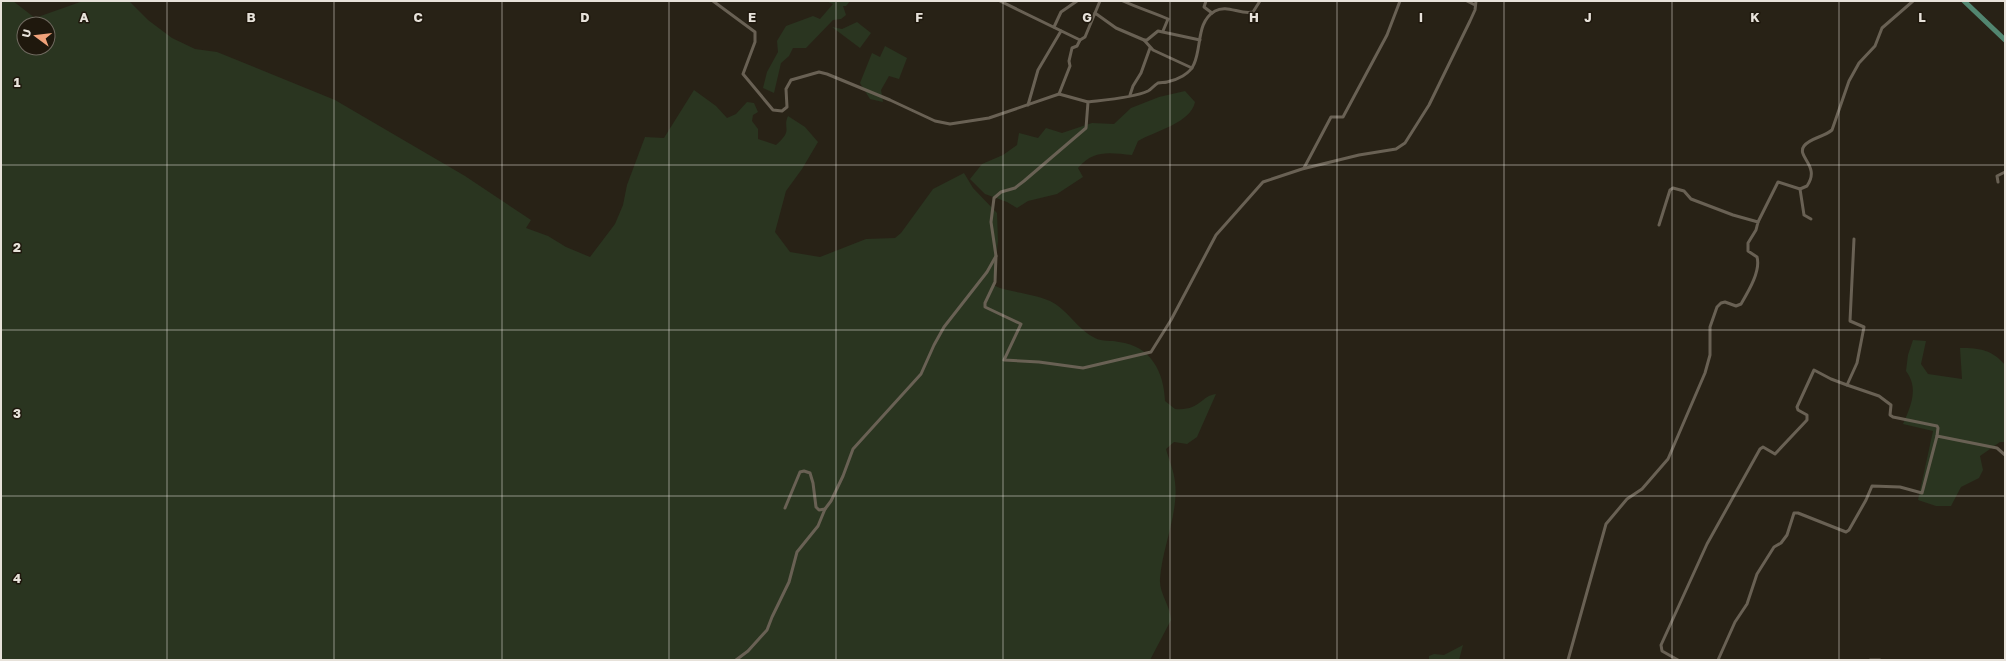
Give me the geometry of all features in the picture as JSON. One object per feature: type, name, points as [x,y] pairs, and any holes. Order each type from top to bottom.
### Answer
[{"type":"main road","points":[[1964,1],[2005,40]]},
{"type":"street","points":[[713,1],[755,32],[755,42],[743,74],[773,110],[782,111],[787,107],[786,89],[791,80],[819,72],[861,88],[935,121],[947,124],[989,118],[1059,94],[1088,102],[1148,91],[1158,83],[1175,80],[1192,68],[1199,50],[1204,25],[1212,13],[1221,9],[1230,9],[1246,14],[1253,12],[1260,1]]},
{"type":"street","points":[[1000,1],[1080,40]]},
{"type":"street","points":[[1054,28],[1061,12],[1077,1]]},
{"type":"street","points":[[1059,94],[1070,66],[1069,61],[1072,49],[1077,46],[1080,40],[1085,36],[1100,1]]},
{"type":"street","points":[[1124,1],[1141,10],[1168,19],[1163,32]]},
{"type":"street","points":[[1206,1],[1204,7],[1212,13]]},
{"type":"street","points":[[1304,168],[1331,117],[1343,117],[1386,35],[1400,1]]},
{"type":"street","points":[[1467,1],[1476,5]]},
{"type":"street","points":[[1088,102],[1086,128],[1015,188],[1001,192],[994,198],[991,222],[996,256],[994,282],[985,303],[985,307],[1021,324],[1004,360],[1038,362],[1083,368],[1149,353],[1152,351],[1171,320],[1216,235],[1263,182],[1304,168],[1359,155],[1396,149],[1405,143],[1429,105],[1470,20],[1476,5],[1476,1]]},
{"type":"street","points":[[1568,660],[1606,524],[1627,499],[1642,489],[1668,459],[1708,362],[1711,341],[1710,327],[1718,307],[1725,302],[1738,306],[1753,280],[1758,258],[1748,251],[1747,246],[1778,182],[1800,189],[1807,186],[1812,174],[1809,163],[1803,155],[1803,148],[1807,144],[1832,130],[1849,81],[1859,63],[1875,46],[1882,28],[1912,1]]},
{"type":"street","points":[[1095,13],[1116,28],[1144,40],[1150,48],[1192,68]]},
{"type":"street","points":[[1028,105],[1038,70],[1061,31]]},
{"type":"street","points":[[1144,40],[1147,40],[1157,31],[1200,40]]},
{"type":"street","points":[[1130,95],[1133,86],[1141,73],[1150,48]]},
{"type":"street","points":[[1998,182],[1997,176],[2000,173],[2005,172]]},
{"type":"street","points":[[1659,225],[1671,188],[1684,191],[1691,199],[1698,202],[1733,215],[1758,222]]},
{"type":"street","points":[[1800,189],[1804,215],[1811,219]]},
{"type":"street","points":[[1847,385],[1857,363],[1864,327],[1850,321],[1854,239]]},
{"type":"street","points":[[736,660],[748,651],[767,630],[772,616],[787,586],[797,552],[816,529],[824,509],[831,501],[843,476],[853,449],[921,374],[944,327],[987,272],[996,256]]},
{"type":"street","points":[[1678,660],[1662,651],[1661,645],[1707,544],[1760,449],[1763,447],[1775,454],[1806,420],[1807,415],[1798,410],[1797,407],[1815,369],[1831,379],[1881,396],[1891,406],[1890,415],[1893,417],[1937,426],[1937,436],[1922,493],[1900,487],[1872,486],[1866,500],[1849,530],[1846,532],[1798,513],[1794,513],[1787,535],[1781,543],[1774,547],[1757,574],[1747,604],[1736,622],[1718,660]]},
{"type":"street","points":[[1937,436],[1997,448],[2005,455]]},
{"type":"street","points":[[785,508],[800,472],[804,471],[810,473],[812,478],[816,507],[819,510],[824,509]]},
{"type":"street","points":[[1870,660],[1880,660]]},
{"type":"green space","points":[[4,1],[13,1],[32,16],[16,16],[16,56],[56,56],[56,16],[41,16],[83,1],[129,1],[148,20],[172,38],[195,49],[217,52],[335,100],[465,176],[531,220],[526,228],[548,236],[566,247],[590,257],[615,224],[623,205],[627,185],[645,137],[664,138],[694,90],[716,106],[727,118],[736,114],[747,102],[754,103],[758,112],[753,115],[752,121],[758,129],[758,139],[776,145],[785,136],[786,120],[788,116],[805,127],[818,142],[802,169],[786,191],[775,232],[790,252],[820,257],[866,239],[895,238],[901,233],[933,189],[964,173],[973,188],[997,213],[998,241],[993,285],[1050,301],[1062,309],[1083,330],[1095,338],[1130,344],[1140,349],[1154,362],[1162,380],[1165,401],[1175,409],[1190,408],[1206,397],[1216,394],[1197,437],[1187,444],[1174,442],[1166,449],[1174,474],[1176,494],[1173,518],[1161,567],[1160,584],[1169,609],[1171,620],[1150,660],[1,660],[1,3]]},
{"type":"green space","points":[[826,1],[850,1],[846,6],[843,6],[846,15],[841,19],[833,20],[806,48],[793,48],[789,56],[781,63],[774,93],[763,88],[767,72],[778,52],[777,41],[786,26],[813,16],[820,19],[833,4]]},
{"type":"green space","points":[[857,22],[871,33],[860,48],[832,27],[842,29]]},
{"type":"green space","points":[[885,46],[907,58],[899,79],[889,76],[881,90],[883,102],[870,99],[860,83],[872,53],[880,57]]},
{"type":"green space","points":[[1185,91],[1195,102],[1187,116],[1171,126],[1138,141],[1132,155],[1109,153],[1096,155],[1090,158],[1078,168],[1083,177],[1057,194],[1028,201],[1017,208],[1007,202],[985,194],[970,179],[982,164],[1003,155],[1017,145],[1019,133],[1038,138],[1046,128],[1062,133],[1092,123],[1114,124],[1131,108],[1159,97]]},
{"type":"green space","points":[[1913,340],[1926,341],[1921,364],[1928,374],[1962,379],[1960,348],[1980,349],[1986,351],[1991,353],[2005,365],[2005,442],[2000,442],[1980,456],[1983,470],[1979,478],[1961,487],[1951,506],[1936,506],[1918,500],[1933,431],[1903,424],[1909,411],[1913,390],[1910,377],[1906,371],[1908,355]]},
{"type":"green space","points":[[1463,645],[1459,660],[1429,660],[1429,656],[1434,654],[1444,655]]}]
